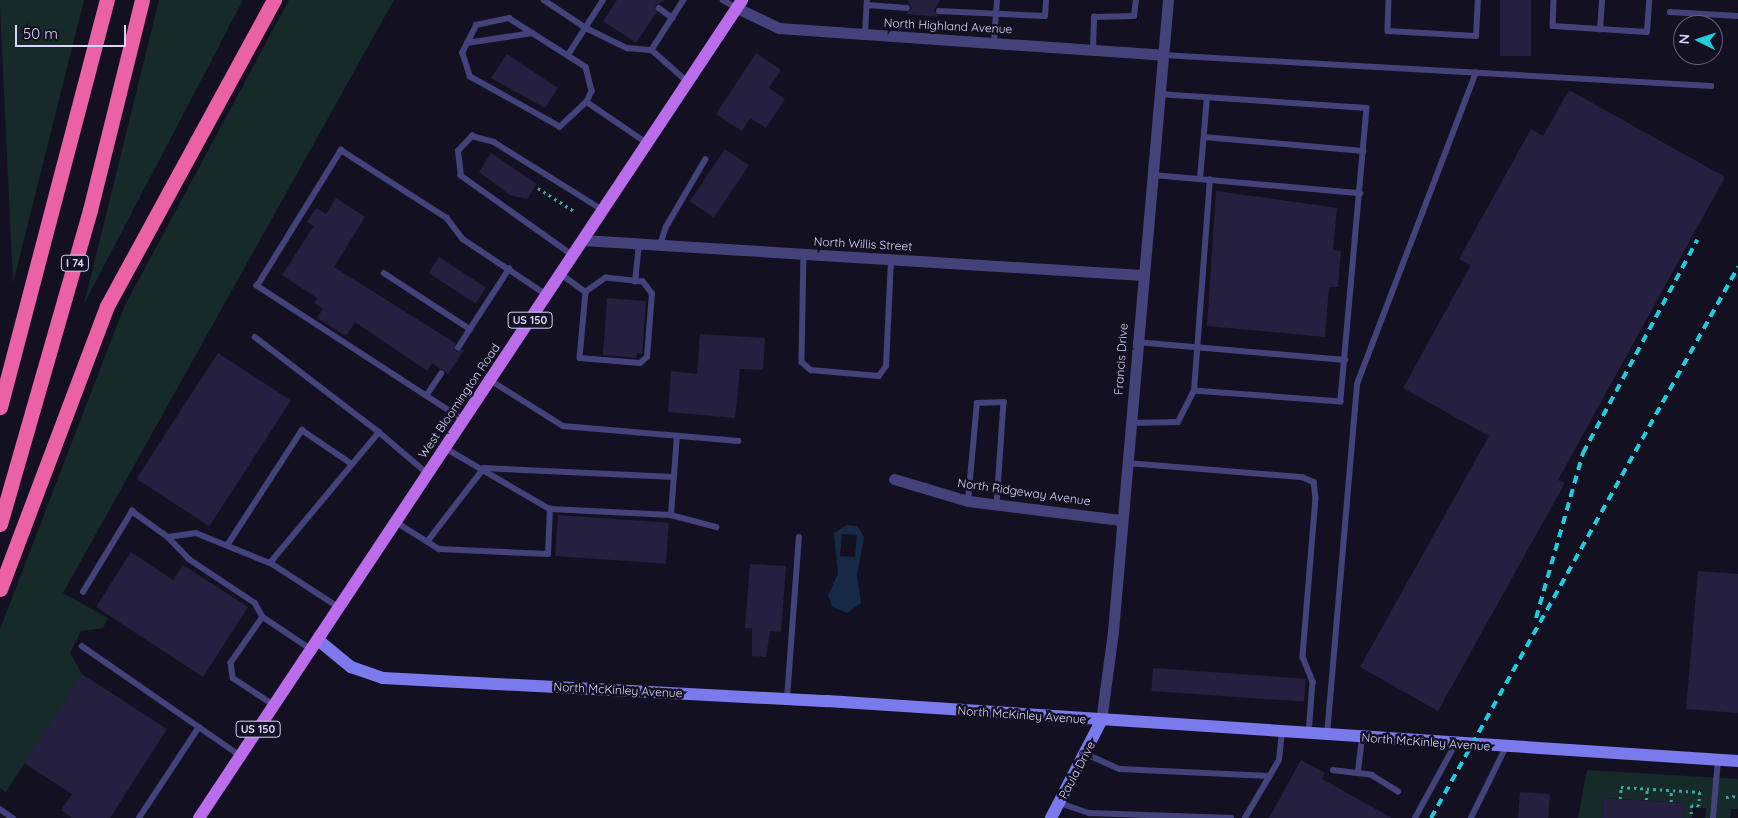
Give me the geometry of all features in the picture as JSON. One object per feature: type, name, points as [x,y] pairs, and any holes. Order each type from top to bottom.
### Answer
[{"type":"highway","name":"I 74","points":[[0,407],[107,0]]},
{"type":"highway","name":"I 74","points":[[0,524],[90,210],[142,0]]},
{"type":"highway","points":[[0,590],[107,306],[274,0]]},
{"type":"main road","name":"West Bloomington Road","points":[[199,818],[396,522],[426,472],[445,448],[740,4]]},
{"type":"street","name":"Francis Drive","points":[[1101,721],[1127,463],[1136,342],[1168,0]]},
{"type":"street","name":"North Highland Avenue","points":[[740,4],[779,28],[1163,55]]},
{"type":"street","name":"North Willis Street","points":[[583,240],[1142,275]]},
{"type":"street","name":"North Ridgeway Avenue","points":[[894,480],[968,501],[1121,520]]},
{"type":"street","name":"North McKinley Avenue","points":[[314,644],[351,667],[383,678],[787,699],[1101,721],[1738,761]]},
{"type":"street","name":"Paula Drive","points":[[1051,818],[1086,754],[1101,721]]},
{"type":"lane","points":[[544,0],[586,28],[627,48],[652,50],[688,82]]},
{"type":"lane","points":[[568,55],[603,0]]},
{"type":"lane","points":[[652,50],[684,0]]},
{"type":"lane","points":[[723,0],[740,4]]},
{"type":"lane","points":[[994,42],[997,0]]},
{"type":"lane","points":[[939,11],[1045,16],[1046,0]]},
{"type":"lane","points":[[1093,49],[1094,17],[1134,16],[1136,0]]},
{"type":"lane","points":[[1389,0],[1388,31],[1476,36],[1478,0]]},
{"type":"lane","points":[[1554,0],[1552,26],[1647,32],[1649,0]]},
{"type":"lane","points":[[1600,30],[1602,0]]},
{"type":"lane","points":[[865,35],[867,2],[907,8]]},
{"type":"lane","points":[[660,8],[673,18]]},
{"type":"lane","points":[[1670,12],[1738,16]]},
{"type":"lane","points":[[509,18],[568,55],[586,67],[592,92],[587,102],[560,127],[551,126],[470,77],[462,53],[476,25],[509,18]]},
{"type":"lane","points":[[467,43],[532,33]]},
{"type":"lane","points":[[1163,55],[1711,86]]},
{"type":"lane","points":[[1326,735],[1357,384],[1476,73]]},
{"type":"lane","points":[[1158,94],[1367,108],[1341,402],[1194,391]]},
{"type":"lane","points":[[1200,179],[1206,98]]},
{"type":"lane","points":[[587,102],[647,143]]},
{"type":"lane","points":[[573,256],[461,176],[458,151],[472,136],[494,142],[603,210]]},
{"type":"lane","points":[[1204,137],[1364,150]]},
{"type":"lane","points":[[463,420],[257,286],[341,150],[447,218],[463,239],[547,295]]},
{"type":"lane","points":[[660,245],[666,227],[704,160]]},
{"type":"lane","points":[[1151,175],[1360,193]]},
{"type":"lane","points":[[1130,423],[1178,422],[1194,391],[1210,180]]},
{"type":"lane","points":[[635,282],[639,244]]},
{"type":"lane","points":[[804,254],[802,362],[811,370],[880,376],[886,366],[891,259]]},
{"type":"lane","points":[[458,348],[508,269]]},
{"type":"lane","points":[[384,273],[470,329]]},
{"type":"lane","points":[[561,274],[586,292]]},
{"type":"lane","points":[[606,278],[643,282],[652,294],[647,357],[640,363],[580,358],[586,292],[606,278]]},
{"type":"lane","points":[[255,337],[379,432],[426,472]]},
{"type":"lane","points":[[1136,342],[1345,360]]},
{"type":"lane","points":[[426,396],[441,374]]},
{"type":"lane","points":[[490,380],[563,426],[738,441]]},
{"type":"lane","points":[[968,501],[977,402],[1004,402],[997,505]]},
{"type":"lane","points":[[228,544],[302,430],[352,464]]},
{"type":"lane","points":[[270,563],[379,432]]},
{"type":"lane","points":[[671,515],[677,436]]},
{"type":"lane","points":[[445,448],[484,468],[550,509],[671,515],[716,527]]},
{"type":"lane","points":[[1127,463],[1302,477],[1314,482],[1316,498],[1303,657],[1313,682],[1309,734]]},
{"type":"lane","points":[[484,468],[674,477]]},
{"type":"lane","points":[[428,542],[484,468]]},
{"type":"lane","points":[[396,522],[439,550],[548,554],[550,509]]},
{"type":"lane","points":[[83,592],[132,511],[168,537],[189,559],[255,603],[263,617],[314,644]]},
{"type":"lane","points":[[168,537],[196,533],[228,544],[270,563],[339,608]]},
{"type":"lane","points":[[787,699],[799,536]]},
{"type":"lane","points":[[263,617],[231,663],[233,678],[274,705]]},
{"type":"lane","points":[[82,646],[240,756]]},
{"type":"lane","points":[[139,818],[199,727]]},
{"type":"lane","points":[[1245,818],[1279,760],[1282,732]]},
{"type":"lane","points":[[1358,771],[1362,738]]},
{"type":"lane","points":[[1415,818],[1456,744]]},
{"type":"lane","points":[[1471,818],[1506,747]]},
{"type":"lane","points":[[1086,754],[1120,769],[1269,776]]},
{"type":"lane","points":[[1713,818],[1718,760]]},
{"type":"lane","points":[[1332,770],[1358,771],[1398,791]]},
{"type":"lane","points":[[1060,803],[1089,814],[1231,818]]},
{"type":"lane","points":[[0,809],[13,818]]},
{"type":"path","points":[[538,188],[574,211]]},
{"type":"path","points":[[1620,799],[1621,787],[1700,792],[1700,806],[1692,805],[1691,818]]},
{"type":"path","points":[[1646,800],[1647,789]]},
{"type":"path","points":[[1671,790],[1671,802]]},
{"type":"path","points":[[1725,803],[1726,796],[1738,796]]},
{"type":"green space","points":[[0,0],[84,0],[13,283],[0,7]]},
{"type":"green space","points":[[159,0],[243,0],[84,304]]},
{"type":"green space","points":[[289,0],[394,0],[63,593],[108,618],[103,628],[81,631],[70,653],[82,674],[6,792],[0,788],[0,629],[124,307]]},
{"type":"green space","points":[[1587,770],[1738,779],[1738,809],[1731,809],[1730,818],[1705,818],[1706,808],[1693,807],[1692,818],[1683,818],[1684,803],[1603,798],[1602,818],[1578,818]]},
{"type":"water","points":[[847,525],[857,526],[864,537],[857,575],[861,603],[847,613],[832,607],[828,595],[838,574],[834,533]],"holes":[[[842,534],[857,535],[855,557],[840,556]]]},
{"type":"building","points":[[617,0],[665,0],[655,6],[657,12],[636,43],[603,21]]},
{"type":"building","points":[[908,0],[940,0],[934,10],[939,17],[906,14],[912,9]]},
{"type":"building","points":[[1500,0],[1531,0],[1531,56],[1500,56]]},
{"type":"building","points":[[756,53],[781,70],[769,88],[785,99],[766,128],[750,118],[742,131],[716,114]]},
{"type":"building","points":[[507,54],[558,88],[545,108],[491,78]]},
{"type":"building","points":[[1569,90],[1725,177],[1558,480],[1565,483],[1438,711],[1360,667],[1489,436],[1403,388],[1471,265],[1459,259],[1531,129],[1543,136]]},
{"type":"building","points":[[725,149],[749,165],[714,217],[690,201]]},
{"type":"building","points":[[491,153],[537,184],[527,199],[510,195],[479,172]]},
{"type":"building","points":[[1216,191],[1337,208],[1333,250],[1341,251],[1338,287],[1329,287],[1325,337],[1207,326]]},
{"type":"building","points":[[336,198],[365,217],[334,267],[455,343],[456,352],[465,349],[448,374],[432,363],[427,371],[355,322],[346,336],[317,318],[323,309],[314,303],[317,298],[282,275],[314,226],[307,222],[316,208],[326,214]]},
{"type":"building","points":[[439,257],[486,287],[476,303],[429,273]]},
{"type":"building","points":[[607,298],[646,301],[642,354],[637,353],[636,358],[603,355]]},
{"type":"building","points":[[700,334],[765,338],[763,370],[740,369],[735,418],[668,412],[671,371],[697,374]]},
{"type":"building","points":[[218,353],[291,400],[209,526],[136,479]]},
{"type":"building","points":[[558,515],[669,523],[666,564],[555,556]]},
{"type":"building","points":[[131,552],[173,580],[183,565],[248,607],[203,677],[96,607]]},
{"type":"building","points":[[750,564],[786,566],[781,632],[770,631],[766,657],[752,656],[752,628],[745,628]]},
{"type":"building","points":[[1698,571],[1738,574],[1738,713],[1686,709]]},
{"type":"building","points":[[1153,668],[1306,679],[1304,702],[1151,691]]},
{"type":"building","points":[[82,674],[167,729],[110,818],[72,818],[61,810],[72,794],[24,763]]},
{"type":"building","points":[[1301,760],[1325,773],[1322,779],[1392,818],[1269,818]]},
{"type":"building","points":[[1520,792],[1550,794],[1548,818],[1518,818]]},
{"type":"building","points":[[1603,798],[1684,803],[1683,818],[1602,818]]},
{"type":"railway","points":[[1536,618],[1583,453],[1697,240]]},
{"type":"railway","points":[[1431,818],[1738,267]]}]
